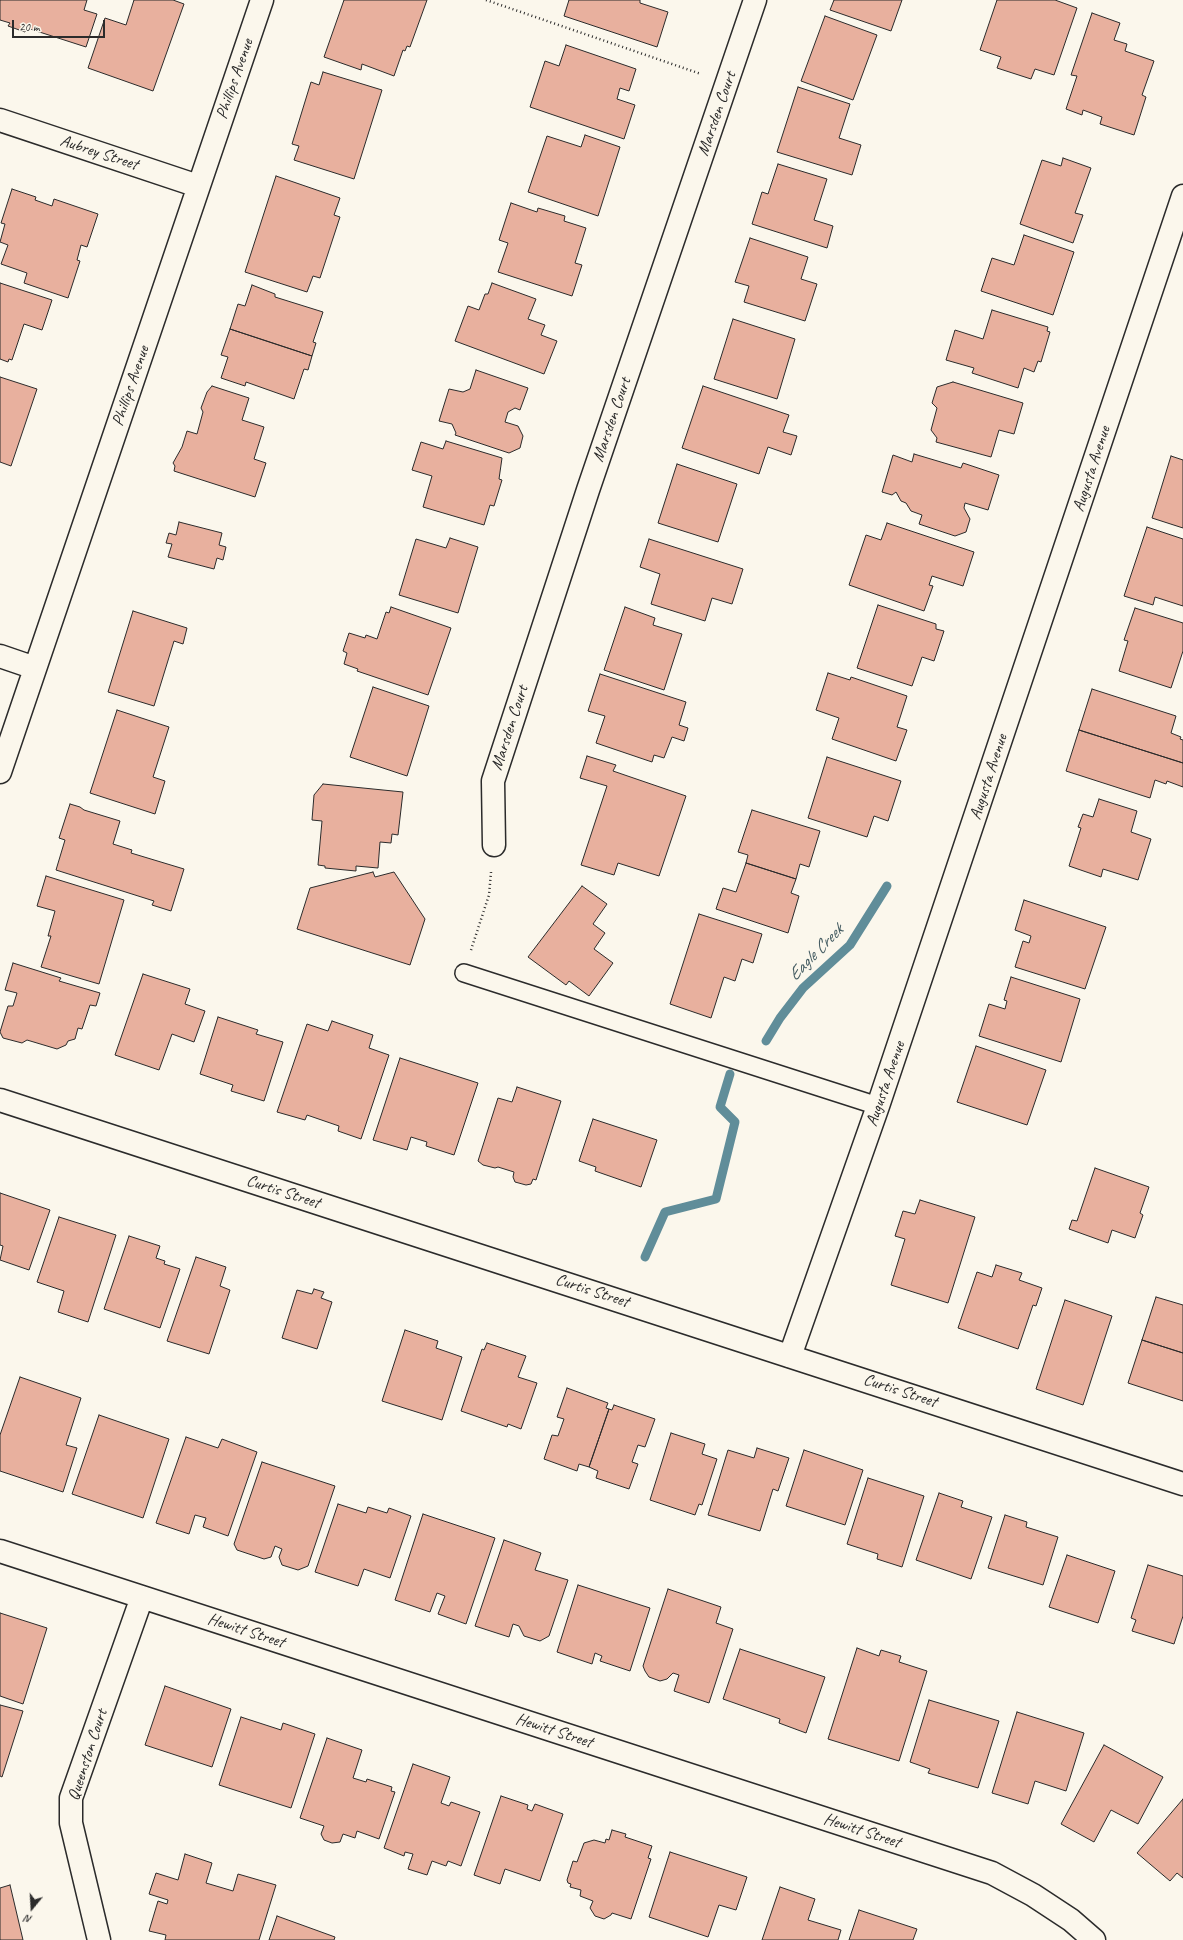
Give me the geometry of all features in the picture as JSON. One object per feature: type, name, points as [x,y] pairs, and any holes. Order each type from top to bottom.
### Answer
[{"type":"street","name":"Phillips Avenue","points":[[0,772],[262,0]]},
{"type":"street","name":"Marsden Court","points":[[494,845],[493,781],[588,490],[728,83],[755,0]]},
{"type":"street","name":"Aubrey Street","points":[[0,120],[198,186]]},
{"type":"street","name":"Augusta Avenue","points":[[790,1356],[878,1106],[1183,196]]},
{"type":"street","points":[[0,656],[35,668]]},
{"type":"street","name":"Curtis Street","points":[[0,1100],[1183,1484]]},
{"type":"street","name":"Hewitt Street","points":[[0,1552],[992,1874],[1033,1895],[1065,1916],[1094,1940]]},
{"type":"street","name":"Queenston Court","points":[[99,1940],[71,1823],[71,1798],[142,1597]]},
{"type":"lane","points":[[464,973],[878,1106]]},
{"type":"path","points":[[486,0],[728,83]]},
{"type":"path","points":[[464,973],[489,895],[494,845]]},
{"type":"building","points":[[0,0],[87,0],[84,10],[97,14],[86,47],[27,28],[25,32],[8,26],[10,23],[0,20]]},
{"type":"building","points":[[134,0],[173,0],[184,4],[153,91],[88,68],[105,18],[126,25]]},
{"type":"building","points":[[344,0],[427,0],[410,47],[407,46],[405,51],[403,50],[394,76],[362,64],[361,70],[324,57]]},
{"type":"building","points":[[569,0],[640,0],[640,3],[668,12],[657,47],[564,16]]},
{"type":"building","points":[[834,0],[902,0],[891,31],[830,10]]},
{"type":"building","points":[[997,0],[1055,0],[1077,8],[1054,75],[1035,69],[1031,79],[997,68],[1001,57],[980,50]]},
{"type":"building","points":[[1092,13],[1120,23],[1114,40],[1127,44],[1125,51],[1154,61],[1142,95],[1146,97],[1134,135],[1100,124],[1102,117],[1083,110],[1082,115],[1066,109],[1077,76],[1071,75]]},
{"type":"building","points":[[825,16],[877,35],[853,100],[801,81]]},
{"type":"building","points":[[566,45],[636,69],[629,91],[620,88],[617,99],[635,105],[624,139],[530,107],[545,61],[559,66]]},
{"type":"building","points":[[323,72],[382,90],[354,179],[294,160],[299,146],[292,144],[311,82],[319,85]]},
{"type":"building","points":[[798,87],[850,104],[839,138],[861,145],[852,175],[777,152]]},
{"type":"building","points":[[585,135],[620,147],[598,216],[528,192],[547,136],[581,147]]},
{"type":"building","points":[[1063,158],[1091,168],[1075,213],[1083,215],[1073,243],[1020,224],[1042,160],[1061,166]]},
{"type":"building","points":[[778,164],[827,179],[814,220],[833,226],[827,248],[752,224],[762,192],[768,194]]},
{"type":"building","points":[[276,176],[340,198],[334,215],[340,217],[320,278],[313,276],[307,292],[245,272]]},
{"type":"building","points":[[12,189],[36,197],[35,200],[52,206],[54,199],[98,214],[87,247],[81,245],[77,260],[80,261],[68,298],[24,283],[27,273],[1,264],[8,245],[0,242],[5,224],[1,223]]},
{"type":"building","points":[[511,203],[537,212],[538,208],[565,216],[564,221],[586,228],[575,263],[582,265],[572,296],[498,272],[508,243],[499,240]]},
{"type":"building","points":[[1024,235],[1074,252],[1053,315],[981,291],[992,258],[1014,265]]},
{"type":"building","points":[[750,238],[808,257],[801,279],[817,284],[805,321],[744,302],[749,286],[735,282]]},
{"type":"building","points":[[0,283],[52,300],[42,330],[24,324],[12,360],[9,359],[8,362],[0,359]]},
{"type":"building","points":[[492,283],[536,299],[528,319],[545,325],[541,335],[557,341],[544,374],[455,341],[468,306],[479,310],[485,294],[488,294]]},
{"type":"building","points":[[252,285],[275,294],[275,297],[323,312],[313,342],[316,343],[312,356],[230,329],[238,304],[245,306]]},
{"type":"building","points":[[992,310],[1048,327],[1047,331],[1050,332],[1041,362],[1038,361],[1034,372],[1024,368],[1018,388],[972,373],[974,368],[946,360],[955,330],[983,339]]},
{"type":"building","points":[[733,319],[795,339],[777,399],[714,379]]},
{"type":"building","points":[[230,329],[312,356],[308,370],[304,369],[294,399],[246,382],[245,386],[221,378],[228,357],[221,355]]},
{"type":"building","points":[[476,370],[528,388],[520,410],[515,408],[508,412],[505,422],[518,426],[523,436],[520,448],[509,453],[455,435],[456,433],[452,424],[439,421],[449,389],[463,392],[470,389]]},
{"type":"building","points":[[0,377],[37,389],[11,466],[0,462]]},
{"type":"building","points":[[953,382],[1023,403],[1014,434],[999,430],[991,457],[936,442],[937,438],[931,430],[937,408],[932,403],[937,387]]},
{"type":"building","points":[[212,386],[249,398],[242,420],[264,427],[254,459],[266,463],[255,497],[174,471],[175,466],[173,463],[182,447],[187,431],[197,434],[203,412],[201,408],[207,392]]},
{"type":"building","points":[[703,386],[789,415],[783,432],[797,436],[791,455],[768,447],[759,474],[682,448]]},
{"type":"building","points":[[446,441],[502,458],[499,479],[502,480],[494,506],[490,505],[484,525],[423,507],[432,476],[412,470],[421,442],[443,449]]},
{"type":"building","points":[[914,454],[961,468],[963,463],[999,475],[988,510],[965,503],[964,508],[970,519],[966,532],[955,536],[919,524],[922,515],[911,511],[906,503],[901,501],[896,492],[892,495],[882,492],[893,455],[912,462]]},
{"type":"building","points":[[1171,456],[1183,460],[1183,528],[1152,518]]},
{"type":"building","points":[[677,464],[737,484],[718,542],[658,523]]},
{"type":"building","points":[[179,522],[222,533],[219,545],[226,547],[223,560],[217,558],[214,569],[168,557],[172,544],[166,543],[169,533],[176,535]]},
{"type":"building","points":[[887,523],[974,552],[963,586],[932,576],[929,585],[933,586],[924,611],[849,585],[866,535],[881,540]]},
{"type":"building","points":[[1147,527],[1183,539],[1183,606],[1155,597],[1153,605],[1124,596]]},
{"type":"building","points":[[450,538],[478,547],[458,613],[399,595],[416,539],[446,548]]},
{"type":"building","points":[[649,539],[743,569],[732,604],[712,598],[705,621],[651,604],[660,574],[640,567]]},
{"type":"building","points":[[878,605],[936,624],[936,629],[944,631],[934,661],[922,657],[912,686],[857,668]]},
{"type":"building","points":[[391,607],[451,628],[428,695],[357,671],[358,669],[344,664],[347,653],[343,651],[349,633],[365,638],[366,635],[377,639],[386,612],[389,613]]},
{"type":"building","points":[[625,607],[655,618],[653,625],[682,634],[664,690],[604,670]]},
{"type":"building","points":[[1135,608],[1183,623],[1183,651],[1171,688],[1119,671],[1128,641],[1124,640]]},
{"type":"building","points":[[133,611],[187,628],[183,644],[174,641],[154,706],[108,692]]},
{"type":"building","points":[[828,673],[850,680],[851,677],[907,696],[897,727],[907,730],[896,761],[832,739],[839,718],[816,710]]},
{"type":"building","points":[[600,674],[686,702],[679,725],[688,728],[684,741],[672,737],[664,758],[654,755],[652,762],[596,743],[605,716],[588,711]]},
{"type":"building","points":[[373,687],[429,706],[407,776],[350,757]]},
{"type":"building","points":[[1092,689],[1176,716],[1171,733],[1181,737],[1180,739],[1183,740],[1183,763],[1079,730]]},
{"type":"building","points":[[117,710],[169,727],[153,777],[165,781],[155,814],[90,793]]},
{"type":"building","points":[[1079,730],[1183,763],[1183,787],[1167,781],[1166,784],[1155,780],[1150,798],[1066,771]]},
{"type":"building","points":[[587,756],[616,765],[613,771],[686,796],[659,876],[618,863],[614,875],[581,865],[607,786],[580,778]]},
{"type":"building","points":[[827,757],[901,781],[888,821],[874,816],[867,837],[808,818]]},
{"type":"building","points":[[323,784],[403,792],[398,835],[392,834],[391,843],[380,842],[378,868],[356,866],[356,871],[325,868],[325,866],[318,865],[322,821],[312,820],[314,795]]},
{"type":"building","points":[[1099,799],[1137,811],[1131,832],[1151,839],[1138,880],[1103,869],[1101,877],[1069,866],[1081,828],[1078,827],[1083,814],[1093,817]]},
{"type":"building","points":[[70,804],[120,821],[113,844],[132,850],[131,853],[184,869],[171,911],[152,905],[154,901],[56,870],[65,840],[59,838]]},
{"type":"building","points":[[752,810],[820,831],[809,867],[800,864],[796,879],[746,863],[748,855],[738,852]]},
{"type":"building","points":[[746,863],[796,879],[791,893],[799,896],[788,933],[716,909],[723,888],[736,892]]},
{"type":"building","points":[[373,872],[375,877],[394,872],[425,919],[410,965],[297,929],[310,888]]},
{"type":"building","points":[[46,876],[124,900],[99,984],[41,967],[51,936],[48,936],[55,911],[37,906]]},
{"type":"building","points":[[582,886],[607,904],[593,924],[605,933],[594,949],[613,963],[589,996],[569,981],[566,985],[528,957]]},
{"type":"building","points":[[1024,900],[1106,927],[1085,989],[1015,967],[1023,941],[1029,943],[1031,936],[1015,930]]},
{"type":"building","points":[[699,914],[762,934],[753,963],[742,959],[735,981],[724,977],[711,1018],[670,1004]]},
{"type":"building","points":[[13,963],[61,978],[59,981],[100,993],[96,1006],[90,1005],[82,1029],[78,1028],[75,1039],[68,1041],[66,1045],[57,1049],[27,1040],[22,1043],[3,1038],[0,1032],[8,1006],[13,1006],[17,993],[5,990]]},
{"type":"building","points":[[143,974],[190,989],[185,1004],[205,1011],[194,1042],[172,1034],[159,1070],[115,1055]]},
{"type":"building","points":[[1011,977],[1080,999],[1061,1062],[979,1036],[989,1004],[1005,1009],[1007,1001],[1004,1000]]},
{"type":"building","points":[[218,1017],[258,1030],[256,1034],[283,1042],[264,1101],[231,1091],[233,1085],[200,1074]]},
{"type":"building","points":[[332,1021],[373,1035],[369,1048],[389,1055],[361,1139],[338,1131],[339,1126],[307,1115],[305,1120],[277,1112],[307,1024],[328,1031]]},
{"type":"building","points":[[976,1046],[1046,1070],[1027,1125],[957,1102]]},
{"type":"building","points":[[400,1058],[478,1083],[454,1155],[426,1146],[427,1142],[411,1137],[407,1150],[373,1140]]},
{"type":"building","points":[[517,1087],[561,1101],[536,1180],[533,1179],[531,1184],[526,1185],[515,1182],[513,1177],[514,1172],[498,1167],[495,1168],[483,1165],[478,1161],[498,1098],[512,1102]]},
{"type":"building","points":[[593,1119],[657,1140],[641,1187],[595,1171],[596,1167],[579,1161]]},
{"type":"building","points":[[1095,1168],[1149,1187],[1140,1213],[1143,1215],[1135,1238],[1112,1230],[1108,1243],[1069,1229],[1072,1220],[1077,1221]]},
{"type":"building","points":[[0,1193],[50,1210],[29,1270],[0,1260],[3,1246],[0,1245]]},
{"type":"building","points":[[920,1200],[975,1217],[948,1303],[891,1285],[905,1239],[895,1236],[903,1211],[915,1214]]},
{"type":"building","points":[[59,1217],[116,1235],[88,1322],[58,1312],[64,1291],[37,1282]]},
{"type":"building","points":[[129,1236],[160,1246],[156,1258],[165,1261],[164,1264],[180,1269],[160,1328],[104,1309]]},
{"type":"building","points":[[196,1257],[226,1267],[220,1286],[230,1290],[209,1354],[167,1341]]},
{"type":"building","points":[[996,1265],[1022,1273],[1019,1280],[1042,1288],[1036,1306],[1033,1305],[1018,1349],[958,1328],[977,1272],[992,1277]]},
{"type":"building","points":[[314,1289],[324,1292],[321,1298],[332,1302],[317,1349],[282,1338],[297,1290],[312,1294]]},
{"type":"building","points":[[1156,1297],[1183,1305],[1183,1353],[1142,1340]]},
{"type":"building","points":[[1065,1300],[1112,1316],[1083,1405],[1036,1389]]},
{"type":"building","points":[[405,1330],[438,1341],[436,1348],[462,1357],[442,1420],[382,1401]]},
{"type":"building","points":[[1142,1340],[1183,1353],[1183,1401],[1128,1383]]},
{"type":"building","points":[[487,1343],[526,1356],[518,1377],[537,1383],[521,1429],[508,1424],[507,1427],[461,1411],[482,1349],[484,1350]]},
{"type":"building","points":[[20,1377],[81,1398],[66,1445],[77,1448],[63,1492],[0,1471],[0,1435]]},
{"type":"building","points":[[567,1388],[608,1403],[606,1408],[609,1409],[589,1467],[579,1464],[577,1471],[544,1459],[552,1435],[558,1436],[564,1419],[557,1417]]},
{"type":"building","points":[[614,1405],[655,1419],[645,1447],[638,1445],[632,1462],[638,1464],[629,1489],[596,1478],[598,1471],[589,1467],[609,1409],[612,1410]]},
{"type":"building","points":[[99,1415],[169,1439],[143,1518],[72,1494]]},
{"type":"building","points":[[671,1433],[705,1444],[702,1454],[717,1459],[702,1505],[699,1504],[695,1515],[650,1500]]},
{"type":"building","points":[[186,1437],[218,1448],[222,1439],[257,1452],[228,1536],[203,1527],[206,1518],[195,1515],[189,1534],[156,1523]]},
{"type":"building","points":[[757,1448],[789,1458],[778,1491],[773,1489],[760,1531],[708,1515],[728,1450],[754,1458]]},
{"type":"building","points":[[804,1450],[863,1470],[845,1525],[786,1506]]},
{"type":"building","points":[[262,1462],[335,1486],[308,1566],[298,1570],[282,1565],[279,1557],[282,1549],[275,1546],[271,1557],[264,1559],[237,1550],[234,1544]]},
{"type":"building","points":[[868,1478],[924,1496],[902,1567],[877,1559],[878,1554],[847,1544]]},
{"type":"building","points":[[939,1493],[963,1501],[961,1507],[992,1517],[971,1579],[916,1560]]},
{"type":"building","points":[[338,1504],[366,1513],[368,1507],[387,1513],[389,1508],[411,1516],[390,1578],[364,1569],[358,1586],[315,1572]]},
{"type":"building","points":[[423,1514],[495,1538],[466,1624],[438,1614],[445,1596],[437,1593],[430,1612],[395,1600]]},
{"type":"building","points":[[1005,1515],[1027,1522],[1026,1527],[1058,1537],[1043,1585],[988,1568]]},
{"type":"building","points":[[504,1540],[541,1553],[535,1570],[568,1580],[549,1636],[540,1641],[524,1636],[519,1626],[513,1624],[509,1637],[475,1626]]},
{"type":"building","points":[[1067,1555],[1115,1571],[1098,1623],[1049,1607]]},
{"type":"building","points":[[1148,1565],[1183,1576],[1183,1616],[1174,1644],[1132,1631],[1136,1620],[1131,1618]]},
{"type":"building","points":[[578,1585],[650,1608],[630,1671],[600,1661],[602,1656],[595,1653],[592,1664],[557,1652]]},
{"type":"building","points":[[668,1589],[721,1607],[716,1623],[733,1629],[709,1703],[674,1691],[679,1675],[673,1673],[667,1679],[660,1681],[649,1677],[643,1666]]},
{"type":"building","points":[[0,1613],[47,1628],[23,1704],[0,1696]]},
{"type":"building","points":[[857,1648],[879,1656],[881,1650],[901,1656],[899,1662],[927,1671],[899,1761],[828,1739]]},
{"type":"building","points":[[740,1649],[825,1677],[806,1733],[779,1723],[780,1719],[723,1699]]},
{"type":"building","points":[[165,1686],[231,1709],[212,1767],[145,1745]]},
{"type":"building","points":[[929,1700],[999,1721],[978,1788],[928,1773],[930,1769],[910,1762]]},
{"type":"building","points":[[0,1705],[23,1711],[2,1777],[0,1776]]},
{"type":"building","points":[[1017,1712],[1084,1733],[1066,1791],[1035,1781],[1028,1804],[992,1793]]},
{"type":"building","points":[[241,1717],[281,1730],[283,1723],[315,1734],[291,1808],[219,1785]]},
{"type":"building","points":[[327,1738],[362,1750],[353,1778],[366,1782],[367,1779],[392,1787],[391,1791],[395,1792],[379,1839],[357,1831],[355,1838],[343,1834],[340,1842],[332,1843],[324,1840],[321,1834],[324,1826],[300,1818]]},
{"type":"building","points":[[1104,1745],[1163,1777],[1138,1824],[1111,1810],[1094,1842],[1061,1824]]},
{"type":"building","points":[[413,1764],[450,1777],[441,1803],[449,1806],[451,1802],[480,1812],[461,1866],[448,1861],[446,1866],[432,1861],[427,1875],[408,1869],[413,1854],[405,1852],[404,1856],[384,1848]]},
{"type":"building","points":[[501,1796],[528,1805],[527,1809],[532,1811],[535,1804],[563,1814],[540,1881],[505,1869],[500,1884],[474,1875]]},
{"type":"building","points":[[1183,1799],[1183,1878],[1177,1873],[1170,1881],[1137,1853]]},
{"type":"building","points":[[612,1830],[626,1834],[625,1837],[652,1846],[648,1858],[651,1859],[631,1919],[612,1913],[604,1919],[595,1916],[590,1908],[593,1901],[580,1896],[581,1890],[570,1887],[571,1884],[568,1883],[567,1880],[573,1861],[577,1862],[584,1843],[594,1840],[605,1843],[606,1839],[609,1840]]},
{"type":"building","points":[[670,1852],[747,1877],[736,1910],[719,1905],[708,1937],[649,1917]]},
{"type":"building","points":[[185,1854],[212,1863],[206,1883],[233,1891],[238,1874],[276,1885],[259,1940],[165,1940],[166,1935],[149,1931],[158,1901],[167,1904],[168,1900],[149,1894],[156,1873],[178,1880]]},
{"type":"building","points":[[10,1885],[23,1940],[0,1940],[0,1888]]},
{"type":"building","points":[[780,1887],[815,1899],[808,1920],[841,1930],[838,1940],[762,1940]]},
{"type":"building","points":[[859,1910],[917,1929],[913,1940],[849,1940]]},
{"type":"building","points":[[277,1916],[335,1937],[334,1940],[269,1940]]},
{"type":"waterway","name":"Eagle Creek","points":[[766,1041],[780,1018],[803,988],[850,945],[887,886]]},
{"type":"waterway","name":"Eagle Creek","points":[[645,1257],[665,1212],[716,1199],[735,1122],[720,1107],[730,1074]]}]
